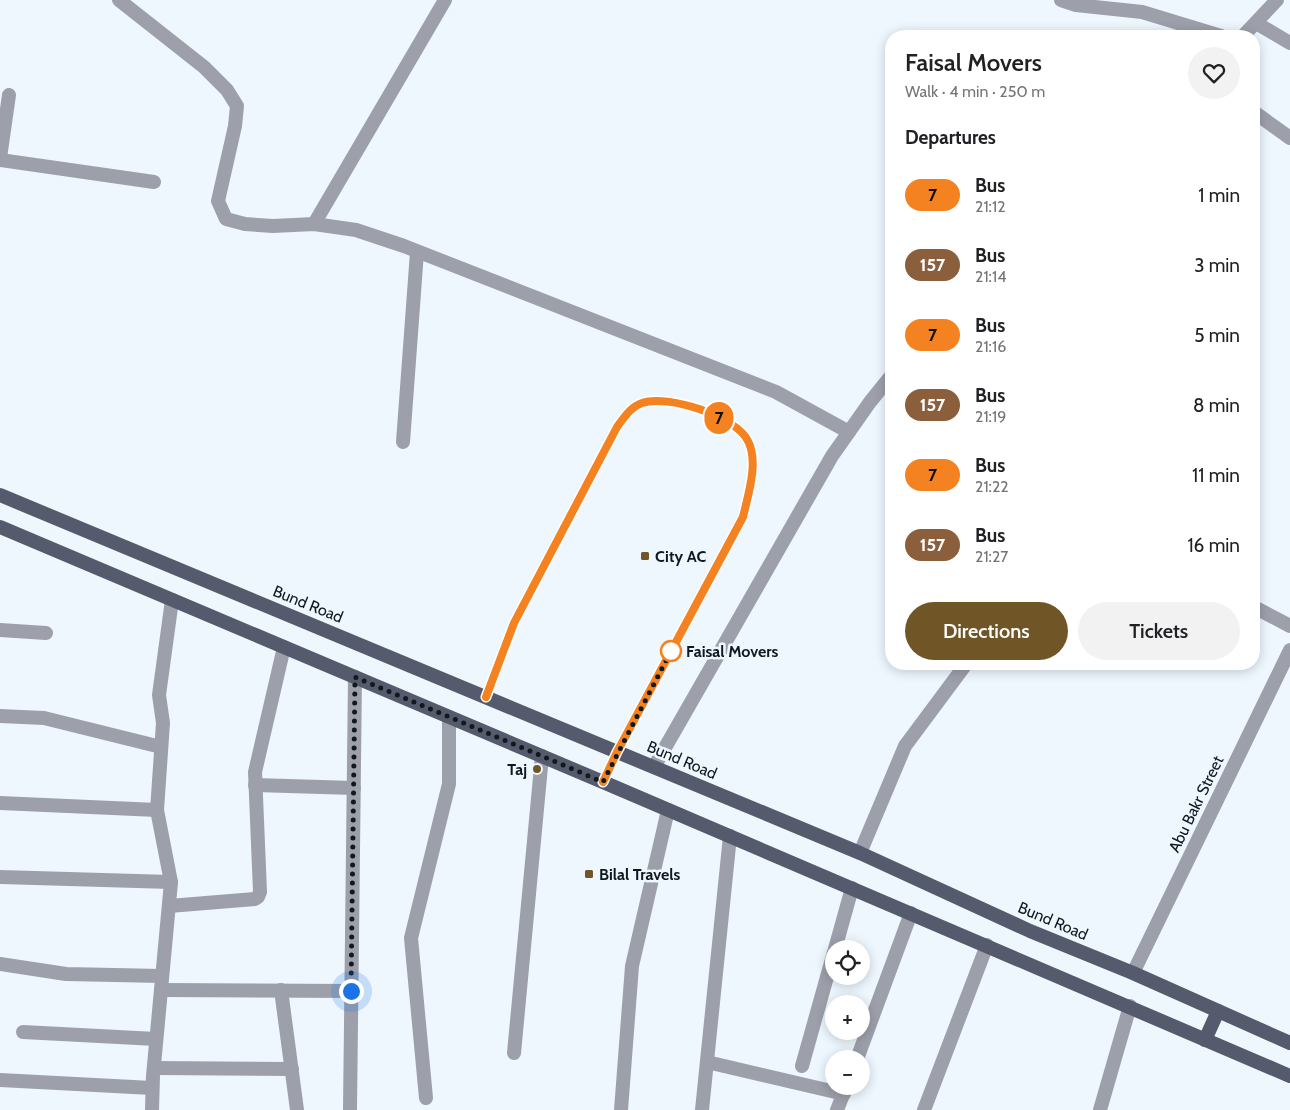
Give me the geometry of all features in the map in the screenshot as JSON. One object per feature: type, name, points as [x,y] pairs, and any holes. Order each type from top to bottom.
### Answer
[{"type":"main road","name":"Bund Road","points":[[0,495],[860,853],[1290,1044]]},
{"type":"main road","points":[[0,527],[449,716],[1290,1076]]},
{"type":"main road","points":[[1205,1040],[1218,1011]]},
{"type":"street","points":[[119,0],[204,67],[227,90],[237,106],[235,126],[218,201],[226,219],[245,224],[273,226],[314,224],[356,230],[776,392],[849,432]]},
{"type":"street","points":[[314,224],[445,0]]},
{"type":"street","points":[[1061,0],[1076,5],[1142,12],[1201,30]]},
{"type":"street","points":[[1249,30],[1277,0]]},
{"type":"street","points":[[1256,23],[1290,43]]},
{"type":"street","points":[[9,95],[0,159],[154,182]]},
{"type":"street","points":[[1260,116],[1290,138]]},
{"type":"street","points":[[403,442],[417,252]]},
{"type":"street","points":[[654,767],[832,456],[885,384]]},
{"type":"street","points":[[152,1110],[156,1039],[171,882],[157,810],[163,723],[159,695],[172,600]]},
{"type":"street","points":[[1260,610],[1290,626]]},
{"type":"street","points":[[0,630],[46,633]]},
{"type":"street","points":[[169,906],[255,899],[258,897],[260,892],[255,772],[284,646]]},
{"type":"street","name":"Abu Bakr Street","points":[[1133,973],[1290,650]]},
{"type":"street","points":[[860,853],[905,746],[962,670]]},
{"type":"street","points":[[350,1110],[355,677]]},
{"type":"street","points":[[0,716],[44,718],[161,747]]},
{"type":"street","points":[[426,1098],[411,938],[449,784],[449,716]]},
{"type":"street","points":[[514,1053],[542,756]]},
{"type":"street","points":[[255,784],[354,788]]},
{"type":"street","points":[[0,803],[157,810]]},
{"type":"street","points":[[621,1110],[632,966],[668,810]]},
{"type":"street","points":[[702,1110],[730,836]]},
{"type":"street","points":[[0,877],[171,882]]},
{"type":"street","points":[[837,940],[852,888]]},
{"type":"street","points":[[860,1050],[911,913]]},
{"type":"street","points":[[924,1110],[987,945]]},
{"type":"street","points":[[0,964],[66,974],[161,983],[280,990],[351,991]]},
{"type":"street","points":[[802,1066],[825,983]]},
{"type":"street","points":[[280,990],[297,1110]]},
{"type":"street","points":[[1100,1110],[1130,1006]]},
{"type":"street","points":[[23,1032],[156,1039]]},
{"type":"street","points":[[707,1062],[825,1086]]},
{"type":"street","points":[[154,1068],[292,1069]]},
{"type":"street","points":[[0,1080],[152,1088]]},
{"type":"street","points":[[837,1110],[843,1095]]},
{"type":"lane","points":[[486,697],[514,623],[617,427],[628,412],[642,403],[667,402],[700,409],[734,424],[748,441],[753,461],[743,517],[617,752],[603,782]]},
{"type":"bus line","name":"7","points":[[486,697],[514,623],[617,427],[628,412],[642,403],[667,402],[700,409],[734,424],[748,441],[753,461],[743,517],[617,752],[603,782]]},
{"type":"place","name":"City AC","points":[[645,556]]},
{"type":"place","name":"Faisal Movers","points":[[671,651]]},
{"type":"place","name":"Taj","points":[[537,769]]},
{"type":"place","name":"Bilal Travels","points":[[589,874]]},
{"type":"route","points":[[351,991],[355,677],[603,782],[671,651]]}]
